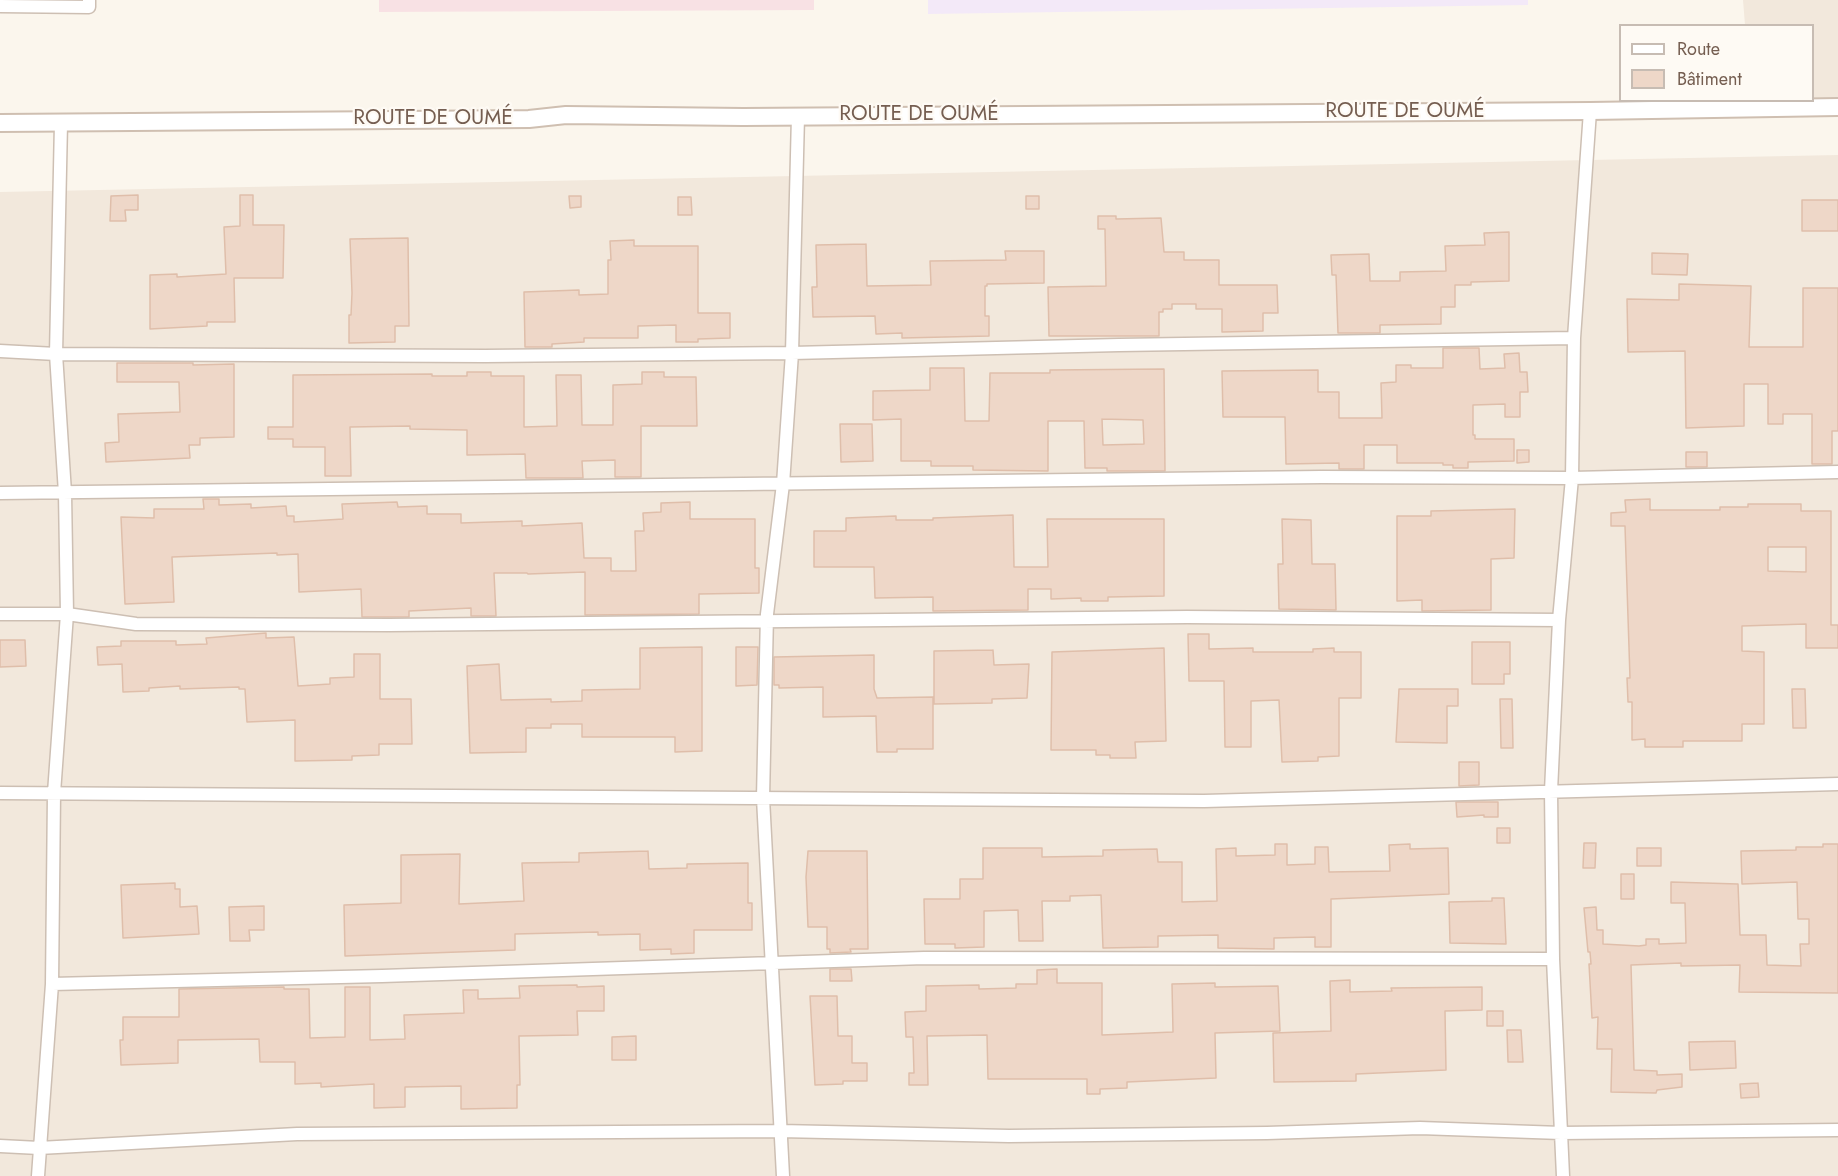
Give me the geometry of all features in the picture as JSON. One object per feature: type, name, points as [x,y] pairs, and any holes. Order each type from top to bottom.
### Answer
[{"type":"street","points":[[0,6],[89,6],[88,0]]},
{"type":"street","name":"ROUTE DE OUMÉ","points":[[0,123],[529,118],[566,115],[798,116],[1590,111],[1838,107]]},
{"type":"street","points":[[1563,1176],[1553,959],[1551,791],[1559,620],[1572,478],[1574,338],[1590,111]]},
{"type":"street","points":[[783,1176],[763,798],[767,620],[783,484],[792,353],[798,116]]},
{"type":"street","points":[[38,1176],[52,984],[54,793],[67,614],[65,493],[56,354],[60,123]]},
{"type":"street","points":[[0,351],[56,354],[485,356],[792,353],[1574,338]]},
{"type":"street","points":[[0,493],[1321,477],[1572,478],[1838,472]]},
{"type":"street","points":[[0,614],[67,614],[136,624],[389,625],[1199,617],[1559,620]]},
{"type":"street","points":[[0,793],[1204,801],[1838,784]]},
{"type":"street","points":[[52,984],[393,976],[924,958],[1553,959]]},
{"type":"street","points":[[0,1146],[39,1149],[297,1134],[780,1131],[1009,1136],[1420,1128],[1561,1132],[1838,1130]]},
{"type":"shaded area","points":[[379,0],[814,0],[814,10],[379,12]]},
{"type":"shaded area","points":[[928,0],[1528,0],[1528,5],[928,14]]},
{"type":"shaded area","points":[[1743,0],[1838,0],[1838,100],[1814,100],[1814,24],[1745,24]]},
{"type":"shaded area","points":[[1838,155],[1838,1176],[0,1176],[0,192]]},
{"type":"building","points":[[138,195],[138,210],[125,210],[126,221],[110,221],[111,196]]},
{"type":"building","points":[[240,195],[253,195],[253,225],[284,225],[283,278],[234,278],[235,322],[207,322],[207,326],[150,329],[150,275],[177,274],[177,277],[226,274],[224,227],[240,226]]},
{"type":"building","points":[[569,196],[581,196],[581,207],[570,208]]},
{"type":"building","points":[[1026,196],[1039,196],[1039,209],[1026,209]]},
{"type":"building","points":[[678,197],[691,197],[692,215],[678,215]]},
{"type":"building","points":[[1802,200],[1838,200],[1838,231],[1802,231]]},
{"type":"building","points":[[1098,216],[1116,216],[1116,219],[1161,218],[1164,252],[1184,252],[1184,260],[1219,260],[1219,285],[1277,285],[1278,313],[1263,313],[1263,331],[1222,332],[1222,309],[1196,309],[1196,304],[1172,304],[1172,309],[1163,309],[1163,312],[1159,312],[1159,336],[1049,336],[1048,287],[1106,286],[1105,229],[1098,229]]},
{"type":"building","points":[[1509,232],[1509,281],[1471,282],[1471,285],[1455,285],[1455,307],[1441,307],[1441,324],[1380,325],[1380,333],[1338,333],[1336,275],[1332,275],[1331,255],[1369,254],[1370,281],[1400,281],[1400,272],[1446,271],[1445,246],[1485,245],[1484,233]]},
{"type":"building","points":[[408,238],[409,326],[395,326],[395,342],[349,343],[352,293],[350,239]]},
{"type":"building","points":[[634,240],[634,246],[698,246],[698,313],[730,313],[730,338],[676,342],[676,325],[638,326],[638,338],[584,338],[584,342],[552,344],[552,347],[525,347],[524,292],[579,290],[579,295],[608,294],[610,241]]},
{"type":"building","points":[[866,244],[867,286],[931,285],[930,261],[1006,260],[1005,251],[1044,251],[1044,283],[987,284],[985,286],[985,316],[989,316],[989,336],[902,338],[902,333],[876,334],[875,316],[813,317],[812,287],[817,287],[816,245]]},
{"type":"building","points":[[1652,253],[1688,254],[1687,275],[1652,274]]},
{"type":"building","points":[[1679,284],[1751,286],[1749,347],[1803,347],[1803,288],[1838,288],[1838,431],[1832,431],[1832,464],[1812,464],[1812,414],[1783,414],[1783,424],[1768,424],[1768,384],[1744,384],[1744,426],[1686,428],[1685,351],[1628,352],[1627,299],[1679,300]]},
{"type":"building","points":[[1443,348],[1479,348],[1480,369],[1505,368],[1504,354],[1519,353],[1520,372],[1527,372],[1528,392],[1520,392],[1520,417],[1505,417],[1505,404],[1473,405],[1475,439],[1514,439],[1514,461],[1468,462],[1468,468],[1453,468],[1453,465],[1443,465],[1443,463],[1397,463],[1397,445],[1364,445],[1364,469],[1339,469],[1339,463],[1286,464],[1285,417],[1223,417],[1222,371],[1318,370],[1318,392],[1339,392],[1339,418],[1382,418],[1381,383],[1396,382],[1396,365],[1411,365],[1411,368],[1443,368]]},
{"type":"building","points":[[117,363],[234,364],[234,437],[200,438],[200,445],[189,445],[190,458],[106,462],[105,443],[119,442],[118,414],[180,412],[179,382],[117,382]]},
{"type":"building","points":[[930,368],[964,368],[965,421],[989,421],[990,373],[1164,369],[1165,471],[1107,471],[1107,468],[1085,468],[1084,421],[1048,421],[1048,471],[973,470],[973,466],[931,466],[931,461],[901,461],[901,419],[873,420],[873,391],[930,390]],"holes":[[[1102,419],[1143,420],[1144,444],[1103,445]]]},
{"type":"building","points":[[467,372],[491,372],[491,376],[524,376],[524,427],[557,426],[556,375],[581,375],[582,425],[613,425],[613,385],[642,384],[642,372],[664,372],[664,377],[696,377],[697,426],[641,426],[641,477],[615,477],[615,460],[582,461],[583,478],[526,478],[525,454],[467,455],[467,430],[410,429],[410,426],[350,427],[351,476],[325,476],[325,447],[293,447],[293,439],[268,439],[268,427],[293,427],[293,375],[467,376]]},
{"type":"building","points":[[840,424],[872,424],[873,461],[841,462]]},
{"type":"building","points":[[1517,450],[1529,450],[1529,462],[1517,463]]},
{"type":"building","points":[[1686,452],[1707,452],[1707,467],[1686,467]]},
{"type":"building","points":[[203,499],[219,499],[219,505],[251,504],[251,508],[286,506],[287,516],[294,516],[294,522],[343,519],[342,504],[397,502],[398,507],[427,506],[427,514],[461,514],[461,523],[522,521],[522,526],[582,523],[584,558],[611,558],[611,571],[636,571],[635,531],[644,531],[643,513],[661,512],[661,503],[690,502],[690,519],[755,519],[755,568],[759,568],[759,593],[699,594],[699,614],[585,615],[585,572],[494,573],[496,616],[471,616],[471,608],[409,611],[409,617],[362,617],[361,589],[299,592],[298,554],[277,555],[277,553],[172,557],[174,602],[125,604],[121,517],[154,518],[154,509],[204,509]]},
{"type":"building","points":[[1650,499],[1650,510],[1720,510],[1720,507],[1748,507],[1748,504],[1801,504],[1801,511],[1831,511],[1831,625],[1838,625],[1838,648],[1806,648],[1806,624],[1742,626],[1742,651],[1764,652],[1764,724],[1742,724],[1742,741],[1683,741],[1683,747],[1645,747],[1645,739],[1632,740],[1632,702],[1628,702],[1627,678],[1630,678],[1625,526],[1611,526],[1611,513],[1626,512],[1625,500]],"holes":[[[1768,547],[1806,547],[1806,572],[1768,571]]]},
{"type":"building","points":[[1515,509],[1514,558],[1491,559],[1491,610],[1422,611],[1422,600],[1397,601],[1397,516],[1431,516],[1431,511]]},
{"type":"building","points":[[1013,515],[1014,567],[1048,567],[1047,519],[1164,519],[1164,596],[1108,597],[1108,601],[1081,601],[1081,598],[1051,599],[1051,589],[1028,589],[1028,610],[933,611],[933,597],[875,598],[874,567],[814,567],[814,531],[846,531],[846,518],[896,516],[896,520],[933,520],[933,518]]},
{"type":"building","points":[[1282,519],[1311,520],[1312,564],[1335,564],[1336,610],[1279,609],[1278,564],[1283,564]]},
{"type":"building","points":[[266,633],[266,638],[294,637],[298,686],[330,684],[330,678],[354,677],[354,654],[380,654],[380,699],[411,699],[412,744],[379,744],[379,755],[352,756],[352,760],[295,761],[295,720],[247,722],[245,689],[239,689],[239,687],[180,689],[180,686],[123,692],[122,664],[98,665],[97,647],[121,646],[121,641],[176,641],[176,645],[207,644],[206,638]]},
{"type":"building","points":[[1188,634],[1209,634],[1209,649],[1253,648],[1253,652],[1313,652],[1313,649],[1334,648],[1334,652],[1361,652],[1361,698],[1339,698],[1339,756],[1318,757],[1318,761],[1282,762],[1279,700],[1251,701],[1251,747],[1225,747],[1224,681],[1189,681]]},
{"type":"building","points":[[0,640],[25,640],[26,666],[0,667]]},
{"type":"building","points":[[1472,642],[1510,642],[1510,674],[1504,674],[1504,684],[1472,684]]},
{"type":"building","points":[[702,647],[702,751],[675,752],[675,737],[582,737],[582,724],[551,724],[551,728],[526,728],[526,752],[470,753],[467,666],[499,664],[501,700],[582,701],[582,690],[640,689],[640,648]]},
{"type":"building","points":[[736,647],[758,647],[757,685],[736,686]]},
{"type":"building","points":[[1164,648],[1166,741],[1135,742],[1136,758],[1110,758],[1110,755],[1096,755],[1096,750],[1051,750],[1052,652]]},
{"type":"building","points":[[993,650],[994,665],[1029,664],[1027,698],[992,699],[992,703],[934,704],[934,651]]},
{"type":"building","points":[[874,655],[874,689],[877,698],[933,697],[933,749],[897,749],[897,752],[877,752],[876,716],[823,717],[823,687],[779,688],[779,685],[774,685],[774,657]]},
{"type":"building","points":[[1399,689],[1458,689],[1458,706],[1447,706],[1447,743],[1396,742]]},
{"type":"building","points":[[1792,689],[1805,689],[1806,728],[1793,728]]},
{"type":"building","points":[[1500,699],[1512,699],[1513,748],[1501,748]]},
{"type":"building","points":[[1459,762],[1479,762],[1479,785],[1459,786]]},
{"type":"building","points":[[1456,802],[1498,802],[1498,817],[1484,817],[1484,815],[1457,817]]},
{"type":"building","points":[[1497,828],[1510,828],[1510,843],[1497,843]]},
{"type":"building","points":[[1584,843],[1596,843],[1595,868],[1583,868]]},
{"type":"building","points":[[1275,844],[1287,844],[1287,865],[1315,864],[1315,847],[1328,847],[1329,872],[1390,871],[1389,845],[1410,844],[1410,849],[1448,848],[1449,894],[1331,899],[1331,947],[1315,947],[1315,937],[1274,938],[1274,949],[1218,948],[1218,935],[1158,936],[1158,947],[1103,948],[1101,895],[1070,896],[1070,901],[1042,901],[1043,941],[1019,941],[1018,910],[984,911],[984,947],[955,948],[955,944],[925,944],[924,899],[960,899],[960,879],[983,879],[983,848],[1042,848],[1042,857],[1103,856],[1103,850],[1157,849],[1158,862],[1182,862],[1182,902],[1217,901],[1216,849],[1236,848],[1236,856],[1275,855]]},
{"type":"building","points":[[1823,844],[1838,844],[1838,993],[1739,992],[1740,965],[1681,966],[1681,963],[1631,965],[1634,1070],[1657,1071],[1657,1075],[1682,1074],[1682,1087],[1657,1090],[1656,1093],[1611,1092],[1612,1049],[1597,1049],[1598,1017],[1592,1018],[1589,964],[1591,964],[1584,908],[1596,907],[1597,930],[1603,930],[1603,944],[1639,946],[1646,945],[1646,939],[1659,939],[1659,944],[1686,943],[1685,903],[1671,903],[1671,882],[1738,884],[1740,935],[1766,935],[1767,965],[1801,966],[1800,944],[1809,944],[1809,919],[1798,919],[1797,882],[1742,884],[1741,851],[1796,850],[1796,847],[1823,847]]},
{"type":"building","points":[[1637,848],[1661,848],[1661,866],[1637,866]]},
{"type":"building","points":[[648,851],[649,869],[687,868],[687,864],[748,863],[748,903],[752,903],[752,930],[694,930],[694,953],[671,954],[671,949],[640,950],[640,934],[598,935],[598,932],[515,934],[515,950],[345,956],[344,905],[401,903],[401,855],[460,854],[459,904],[524,901],[522,863],[579,862],[579,853]]},
{"type":"building","points":[[808,851],[867,851],[868,949],[850,949],[851,952],[830,953],[830,949],[827,949],[827,927],[808,927],[806,877]]},
{"type":"building","points":[[1621,874],[1634,874],[1634,899],[1621,899]]},
{"type":"building","points":[[175,883],[175,889],[180,889],[180,907],[197,906],[199,934],[123,938],[121,885]]},
{"type":"building","points":[[1492,898],[1504,898],[1506,944],[1450,943],[1449,902],[1492,901]]},
{"type":"building","points":[[264,906],[264,930],[249,930],[250,941],[230,941],[229,907]]},
{"type":"building","points":[[830,969],[851,969],[852,981],[830,981]]},
{"type":"building","points":[[1057,969],[1057,983],[1102,983],[1102,1035],[1173,1032],[1172,984],[1215,983],[1215,987],[1278,986],[1280,1031],[1215,1033],[1216,1078],[1127,1082],[1127,1088],[1100,1089],[1100,1094],[1087,1094],[1087,1079],[988,1079],[987,1035],[927,1036],[928,1085],[909,1085],[909,1073],[914,1073],[913,1037],[906,1037],[905,1012],[926,1011],[926,986],[979,985],[979,989],[1016,988],[1016,984],[1037,984],[1037,970]]},
{"type":"building","points":[[1350,980],[1350,992],[1392,991],[1391,988],[1482,987],[1482,1010],[1445,1011],[1446,1070],[1356,1074],[1356,1081],[1274,1082],[1273,1033],[1331,1031],[1330,981]]},
{"type":"building","points":[[577,985],[577,987],[604,986],[604,1011],[577,1011],[578,1035],[519,1036],[520,1085],[517,1085],[517,1108],[461,1109],[461,1086],[405,1087],[405,1107],[374,1108],[374,1084],[321,1087],[321,1083],[295,1084],[295,1062],[260,1062],[259,1039],[178,1040],[178,1063],[121,1065],[120,1040],[123,1040],[123,1017],[179,1017],[179,989],[284,987],[284,989],[309,989],[310,1038],[345,1037],[345,987],[370,987],[370,1040],[405,1039],[404,1015],[464,1013],[463,990],[478,990],[478,999],[520,998],[519,986]]},
{"type":"building","points":[[810,996],[837,996],[838,1036],[852,1036],[852,1063],[867,1063],[867,1081],[843,1081],[843,1084],[815,1085]]},
{"type":"building","points":[[1487,1011],[1503,1011],[1503,1026],[1487,1026]]},
{"type":"building","points":[[1507,1030],[1521,1030],[1523,1062],[1508,1062]]},
{"type":"building","points":[[636,1036],[636,1060],[612,1060],[612,1037]]},
{"type":"building","points":[[1735,1041],[1736,1068],[1690,1070],[1689,1042]]},
{"type":"building","points":[[1758,1083],[1759,1097],[1741,1098],[1740,1084]]}]
